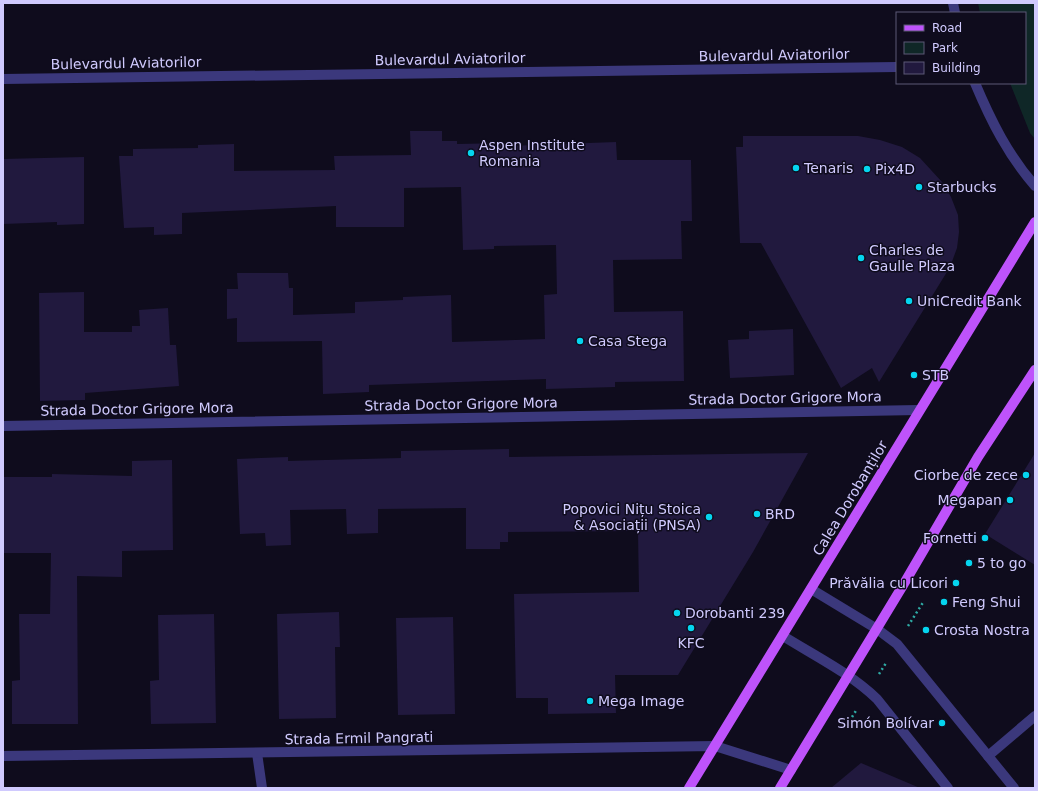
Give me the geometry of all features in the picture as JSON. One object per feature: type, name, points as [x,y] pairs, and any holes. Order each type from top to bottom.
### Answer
[{"type":"main road","name":"Calea Dorobanților","points":[[689,788],[1035,222]]},
{"type":"main road","points":[[780,788],[849,677],[978,457],[1035,370]]},
{"type":"street","name":"Bulevardul Aviatorilor","points":[[3,79],[896,67]]},
{"type":"street","points":[[975,84],[994,126],[1017,165],[1035,186]]},
{"type":"street","name":"Strada Doctor Grigore Mora","points":[[3,426],[919,410]]},
{"type":"street","points":[[812,589],[877,629],[897,644],[1014,788]]},
{"type":"street","points":[[783,636],[849,677],[877,699],[948,788]]},
{"type":"street","points":[[988,756],[1035,716]]},
{"type":"street","name":"Strada Ermil Pangrati","points":[[3,756],[715,746],[791,770]]},
{"type":"street","points":[[257,753],[262,788]]},
{"type":"green space","points":[[978,3],[1035,3],[1035,139],[1030,133],[1010,84],[1026,84],[1026,12],[980,12]]},
{"type":"building","points":[[410,131],[442,131],[442,141],[457,141],[457,144],[508,143],[508,146],[616,142],[617,160],[691,160],[692,221],[681,221],[682,259],[613,260],[614,312],[683,311],[684,381],[615,382],[615,387],[546,389],[546,379],[369,385],[369,392],[323,394],[322,341],[237,342],[237,318],[227,319],[227,289],[238,289],[237,273],[288,273],[289,288],[293,288],[293,315],[355,313],[355,302],[403,300],[403,297],[451,295],[452,342],[545,339],[544,295],[557,294],[556,245],[494,246],[494,249],[463,250],[461,187],[404,188],[404,227],[336,227],[336,206],[182,213],[182,234],[154,235],[154,227],[124,228],[119,156],[133,156],[133,149],[198,148],[198,145],[234,144],[234,171],[335,170],[334,156],[411,155]]},
{"type":"building","name":"Charles de Gaulle Plaza","points":[[743,136],[858,136],[880,140],[902,147],[920,158],[942,182],[951,197],[958,215],[959,232],[957,248],[950,267],[879,382],[872,368],[841,388],[761,243],[740,243],[736,147],[743,147]]},
{"type":"building","points":[[84,157],[84,224],[57,225],[57,222],[3,224],[3,159]]},
{"type":"building","points":[[84,292],[84,332],[132,332],[132,326],[140,326],[139,310],[168,308],[170,345],[176,345],[179,386],[85,393],[85,400],[40,401],[39,293]]},
{"type":"building","points":[[793,329],[794,375],[730,378],[728,340],[749,339],[749,331]]},
{"type":"building","points":[[509,449],[509,457],[808,453],[753,552],[678,675],[615,675],[616,713],[548,714],[548,698],[516,698],[514,594],[639,592],[638,531],[508,532],[508,542],[500,542],[500,549],[466,549],[466,508],[378,509],[378,533],[347,534],[346,509],[290,510],[291,545],[266,546],[265,533],[240,534],[237,459],[288,457],[288,461],[401,458],[401,451]]},
{"type":"building","points":[[1035,453],[1035,565],[985,534]]},
{"type":"building","points":[[172,460],[173,550],[122,551],[122,577],[77,576],[78,724],[12,724],[12,681],[20,680],[19,614],[50,614],[51,553],[3,553],[3,477],[52,477],[52,474],[132,476],[132,461]]},
{"type":"building","points":[[339,612],[340,647],[335,647],[336,718],[279,719],[277,614]]},
{"type":"building","points":[[214,614],[216,723],[151,724],[150,681],[159,680],[158,615]]},
{"type":"building","points":[[453,617],[455,714],[398,715],[396,618]]},
{"type":"building","points":[[861,763],[920,788],[831,788]]},
{"type":"place","name":"Aspen Institute Romania","points":[[471,153]]},
{"type":"place","name":"Tenaris","points":[[796,168]]},
{"type":"place","name":"Pix4D","points":[[867,169]]},
{"type":"place","name":"Starbucks","points":[[919,187]]},
{"type":"place","name":"Charles de Gaulle Plaza","points":[[861,258]]},
{"type":"place","name":"UniCredit Bank","points":[[909,301]]},
{"type":"place","name":"Casa Stega","points":[[580,341]]},
{"type":"place","name":"STB","points":[[914,375]]},
{"type":"place","name":"Ciorbe de zece","points":[[1026,475]]},
{"type":"place","name":"Megapan","points":[[1010,500]]},
{"type":"place","name":"BRD","points":[[757,514]]},
{"type":"place","name":"Popovici Nițu Stoica & Asociații (PNSA)","points":[[709,517]]},
{"type":"place","name":"Fornetti","points":[[985,538]]},
{"type":"place","name":"5 to go","points":[[969,563]]},
{"type":"place","name":"Prăvălia cu Licori","points":[[956,583]]},
{"type":"place","name":"Feng Shui","points":[[944,602]]},
{"type":"place","name":"Dorobanti 239","points":[[677,613]]},
{"type":"place","name":"KFC","points":[[691,628]]},
{"type":"place","name":"Crosta Nostra","points":[[926,630]]},
{"type":"place","name":"Mega Image","points":[[590,701]]},
{"type":"place","name":"Simón Bolívar","points":[[942,723]]}]
